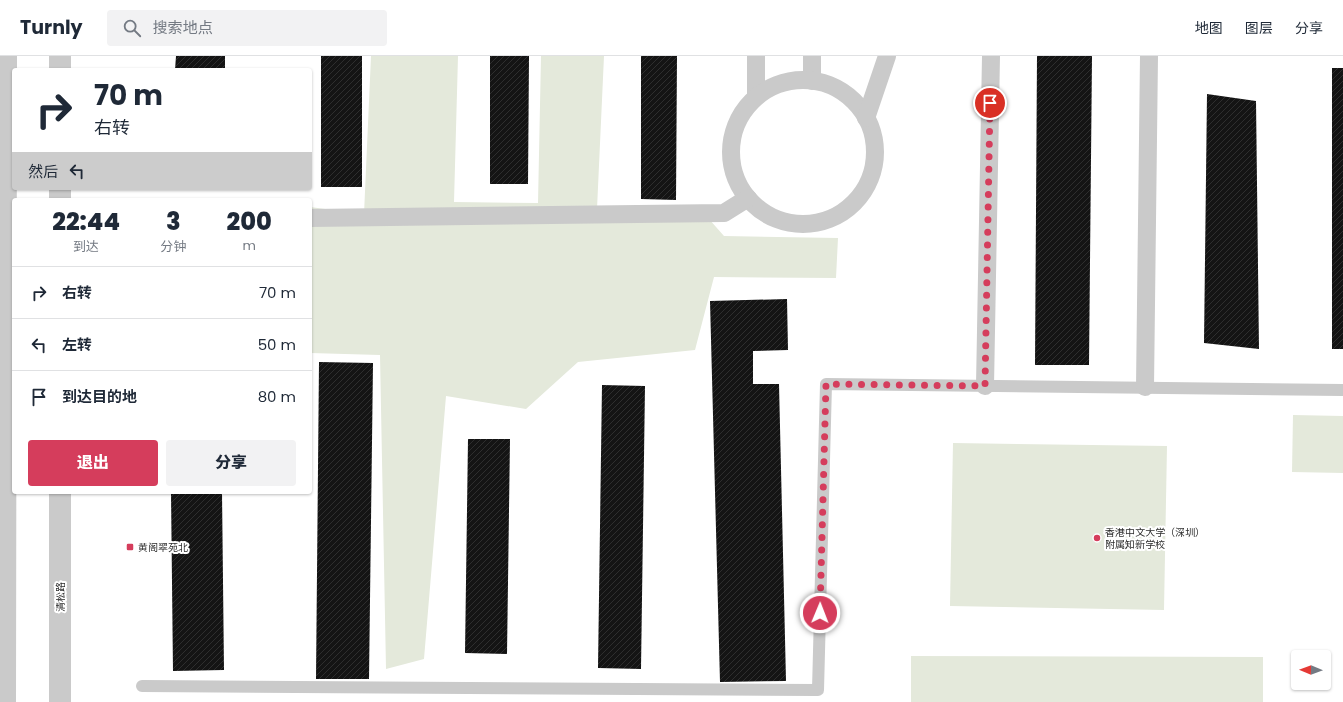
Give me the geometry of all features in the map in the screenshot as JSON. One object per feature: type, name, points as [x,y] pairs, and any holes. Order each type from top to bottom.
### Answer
[{"type":"street","points":[[5,702],[6,56]]},
{"type":"street","points":[[60,56],[60,68]]},
{"type":"street","points":[[756,56],[756,96]]},
{"type":"street","points":[[812,56],[812,80]]},
{"type":"street","points":[[866,118],[887,56]]},
{"type":"street","points":[[985,386],[991,56]]},
{"type":"street","points":[[1145,387],[1149,56]]},
{"type":"street","points":[[799,79],[812,80],[822,81],[843,91],[860,107],[871,128],[876,150],[872,174],[861,196],[843,213],[820,222],[796,224],[772,218],[752,204],[738,184],[731,160],[732,136],[741,114],[756,96],[776,84],[799,79]]},
{"type":"street","points":[[312,218],[724,213],[748,198]]},
{"type":"street","name":"清松路","points":[[60,494],[60,702]]},
{"type":"lane","points":[[142,686],[818,690],[826,384],[1343,390]]},
{"type":"shaded area","points":[[371,56],[458,56],[454,202],[538,203],[541,56],[604,56],[597,209],[701,210],[724,236],[838,238],[836,278],[714,277],[695,350],[578,362],[526,409],[446,396],[424,659],[386,669],[380,355],[312,353],[312,207],[364,214]]},
{"type":"shaded area","points":[[1293,415],[1343,416],[1343,473],[1292,472]]},
{"type":"shaded area","points":[[953,443],[1167,446],[1164,610],[950,606]]},
{"type":"shaded area","points":[[911,656],[1263,657],[1263,702],[911,702]]},
{"type":"building","points":[[176,56],[225,56],[225,68],[175,68]]},
{"type":"building","points":[[321,56],[362,56],[362,187],[321,187]]},
{"type":"building","points":[[490,56],[529,56],[528,184],[490,184]]},
{"type":"building","points":[[641,56],[677,56],[676,200],[641,199]]},
{"type":"building","points":[[1037,56],[1092,56],[1089,365],[1035,365]]},
{"type":"building","points":[[1332,68],[1343,68],[1343,349],[1332,349]]},
{"type":"building","points":[[1207,94],[1256,101],[1259,349],[1204,343]]},
{"type":"building","points":[[787,299],[788,350],[753,351],[753,384],[779,384],[786,681],[720,682],[710,301]]},
{"type":"building","points":[[319,362],[373,363],[369,679],[316,679]]},
{"type":"building","points":[[602,385],[645,386],[641,669],[598,668]]},
{"type":"building","points":[[468,439],[510,439],[507,654],[465,653]]},
{"type":"building","points":[[171,494],[222,494],[224,670],[173,671]]},
{"type":"place","name":"香港中文大学（深圳） 附属知新学校","points":[[1097,538]]},
{"type":"place","name":"黄阁翠苑北","points":[[130,547]]},
{"type":"route","points":[[820,613],[826,384],[985,386],[990,103]]}]
